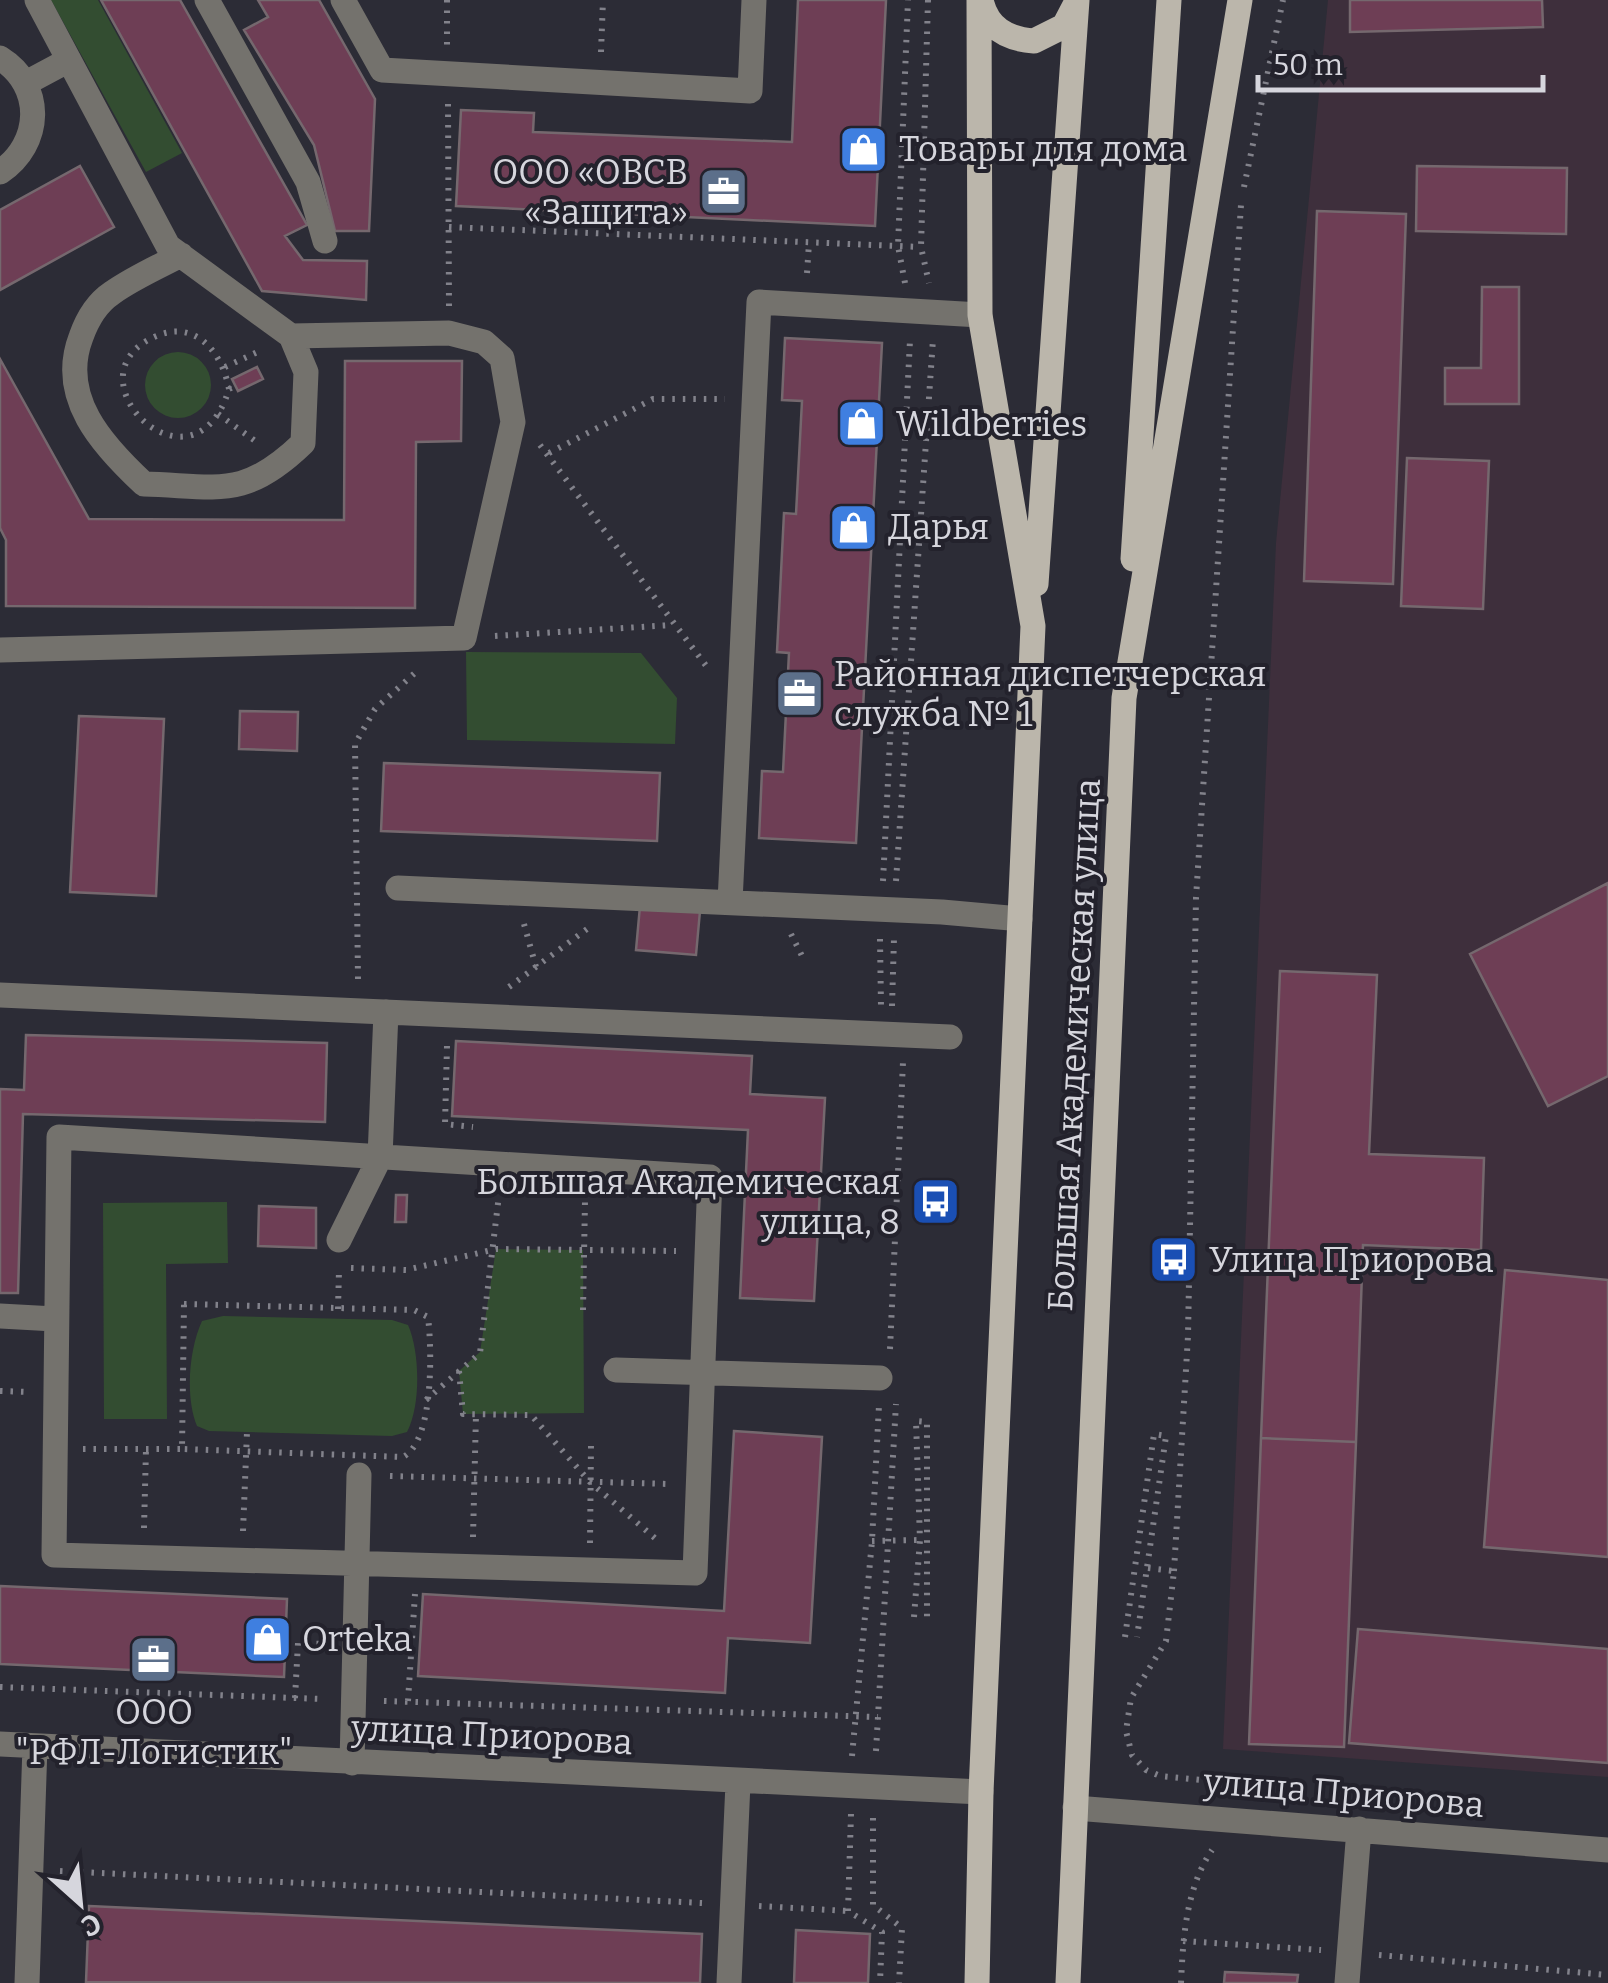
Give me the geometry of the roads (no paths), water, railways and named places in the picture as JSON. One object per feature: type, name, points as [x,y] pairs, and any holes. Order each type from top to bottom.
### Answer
[{"type":"main road","points":[[980,0],[989,22],[1001,33],[1034,41],[1064,26],[1077,0]]},
{"type":"main road","name":"Большая Академическая улица","points":[[977,1983],[981,1792],[1033,626],[980,315],[980,0]]},
{"type":"main road","points":[[1033,626],[1077,0]]},
{"type":"main road","points":[[1124,698],[1169,0]]},
{"type":"main road","name":"Большая Академическая улица","points":[[1068,1983],[1124,698],[1240,0]]},
{"type":"street","points":[[37,0],[168,246],[291,336],[306,372],[302,443],[272,473],[234,488],[144,484],[105,447],[76,396],[75,353],[88,318],[109,294],[180,255]]},
{"type":"street","points":[[207,0],[308,182],[326,241]]},
{"type":"street","points":[[343,0],[382,70],[750,92],[754,0]]},
{"type":"street","points":[[0,58],[26,83],[33,104],[33,126],[26,146],[0,172]]},
{"type":"street","points":[[26,83],[69,60]]},
{"type":"street","points":[[730,902],[759,302],[980,315]]},
{"type":"street","points":[[0,650],[452,638],[513,422],[502,358],[484,342],[449,333],[291,336]]},
{"type":"street","points":[[398,888],[888,909],[1020,919]]},
{"type":"street","points":[[0,995],[950,1037]]},
{"type":"street","points":[[339,1240],[380,1157],[386,1012]]},
{"type":"street","points":[[58,1137],[380,1157],[710,1177],[695,1573],[54,1554],[58,1137]]},
{"type":"street","points":[[0,1316],[55,1318]]},
{"type":"street","points":[[616,1370],[880,1378]]},
{"type":"street","points":[[352,1763],[360,1562],[359,1475]]},
{"type":"street","name":"улица Приорова","points":[[0,1744],[981,1792]]},
{"type":"street","points":[[26,1983],[35,1746]]},
{"type":"street","points":[[729,1983],[738,1783]]},
{"type":"street","name":"улица Приорова","points":[[1075,1808],[1608,1850]]},
{"type":"street","points":[[1346,1983],[1358,1829]]},
{"type":"place","name":"Товары для дома","points":[[864,149]]},
{"type":"place","name":"ООО «ОВСВ «Защита»","points":[[723,192]]},
{"type":"place","name":"Wildberries","points":[[861,424]]},
{"type":"place","name":"Дарья","points":[[853,527]]},
{"type":"place","name":"Районная диспетчерская служба № 1","points":[[799,694]]},
{"type":"place","name":"Большая Академическая улица, 8","points":[[935,1202]]},
{"type":"place","name":"Улица Приорова","points":[[1174,1260]]},
{"type":"place","name":"Orteka","points":[[267,1639]]},
{"type":"place","name":"ООО \"РФЛ-Логистик\"","points":[[154,1660]]}]
